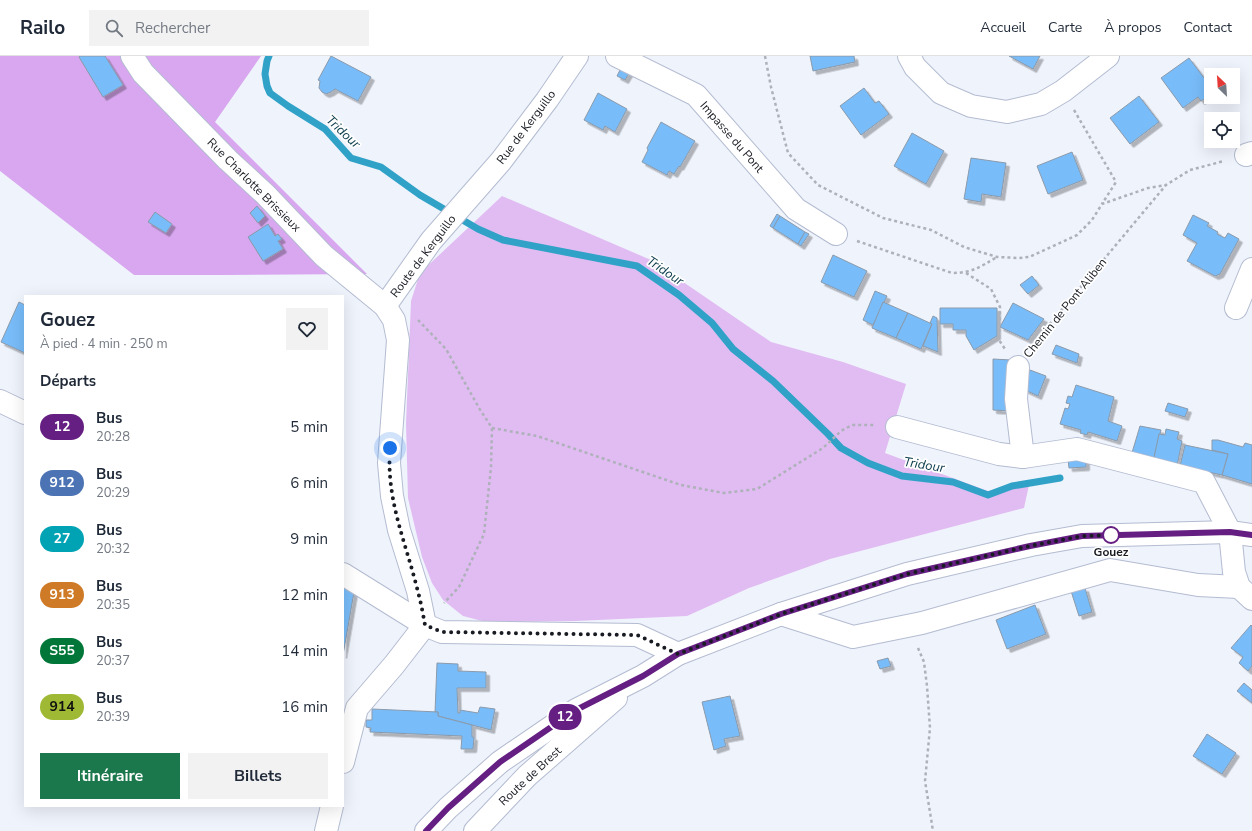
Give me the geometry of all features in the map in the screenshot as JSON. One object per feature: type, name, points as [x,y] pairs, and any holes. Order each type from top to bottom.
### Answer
[{"type":"street","name":"Rue Charlotte Brissieux","points":[[132,56],[142,73],[228,160],[265,194],[324,256],[387,303]]},
{"type":"street","name":"Rue de Kerguillo","points":[[470,196],[510,149],[547,100],[577,56]]},
{"type":"street","name":"Impasse du Pont","points":[[616,56],[696,95],[796,209],[836,234]]},
{"type":"street","points":[[909,56],[915,67],[940,93],[971,106],[1007,112],[1041,104],[1063,91],[1108,56]]},
{"type":"street","name":"Route de Kerguillo","points":[[425,625],[418,591],[399,530],[392,496],[389,463],[398,340],[394,320],[387,303],[431,241],[470,196]]},
{"type":"street","points":[[1236,308],[1252,269]]},
{"type":"street","name":"Chemin de Pont Aliben","points":[[1018,367],[1016,398],[1023,457]]},
{"type":"street","points":[[0,401],[24,413]]},
{"type":"street","points":[[897,427],[999,454],[1023,457],[1077,449],[1204,482],[1230,532],[1234,572],[1245,593]]},
{"type":"street","name":"Route de Brest","points":[[426,831],[448,808],[500,762],[576,710],[643,676],[678,654],[781,614],[907,574],[1030,546],[1082,536],[1230,532],[1252,535]]},
{"type":"street","points":[[781,614],[853,637],[913,625],[1011,599],[1110,570],[1245,593]]},
{"type":"street","points":[[344,575],[425,625],[442,632],[637,635],[678,654]]},
{"type":"street","points":[[344,758],[357,708],[394,665],[425,625]]},
{"type":"street","name":"Route de Brest","points":[[474,831],[527,776],[643,676]]},
{"type":"street","points":[[326,831],[332,807]]},
{"type":"path","points":[[765,56],[771,87],[788,153],[818,185],[883,218],[931,230],[964,247],[997,257],[1029,257],[1076,234],[1092,220],[1116,182],[1063,91]]},
{"type":"path","points":[[1102,204],[1148,188],[1166,185],[1190,170],[1249,154]]},
{"type":"path","name":"Chemin de Pont Aliben","points":[[1018,367],[1038,337],[1166,185]]},
{"type":"path","points":[[836,234],[952,273],[966,273],[997,257]]},
{"type":"path","points":[[966,273],[991,289],[1000,307],[999,340],[1018,367]]},
{"type":"path","points":[[387,303],[414,316],[446,349],[492,428],[491,467],[484,534],[459,587],[425,625]]},
{"type":"path","points":[[492,428],[537,436],[681,485],[724,493],[757,489],[823,448],[841,431],[852,425],[862,424],[897,427]]},
{"type":"path","points":[[913,625],[916,642],[924,662],[925,670],[930,728],[925,781],[933,831]]},
{"type":"shaded area","points":[[0,56],[261,56],[215,122],[367,274],[134,275],[0,171]]},
{"type":"shaded area","points":[[502,196],[651,260],[771,342],[843,362],[906,384],[885,453],[988,491],[1029,485],[1024,508],[830,559],[749,588],[687,616],[576,621],[486,622],[463,616],[443,600],[432,583],[422,557],[408,498],[406,424],[411,301],[420,273]]},
{"type":"building","points":[[105,56],[123,85],[103,97],[79,57]]},
{"type":"building","points":[[331,56],[371,77],[358,101],[335,89],[326,94],[319,88],[320,81],[318,80]]},
{"type":"building","points":[[810,56],[854,56],[855,62],[813,71]]},
{"type":"building","points":[[1009,56],[1040,56],[1033,69]]},
{"type":"building","points":[[1189,58],[1204,78],[1204,99],[1201,101],[1198,97],[1183,108],[1161,78]]},
{"type":"building","points":[[622,66],[631,70],[625,80],[617,76]]},
{"type":"building","points":[[864,88],[875,103],[879,101],[889,114],[861,135],[840,106]]},
{"type":"building","points":[[598,93],[627,109],[615,132],[605,126],[603,130],[584,120]]},
{"type":"building","points":[[1139,96],[1159,122],[1130,144],[1110,118]]},
{"type":"building","points":[[661,122],[695,141],[680,167],[679,166],[674,174],[669,171],[667,175],[642,162],[648,150],[647,148]]},
{"type":"building","points":[[912,133],[944,151],[926,184],[894,166]]},
{"type":"building","points":[[1072,152],[1083,180],[1048,194],[1037,166]]},
{"type":"building","points":[[971,158],[1006,163],[1001,197],[982,194],[981,202],[964,199]]},
{"type":"building","points":[[257,206],[265,216],[258,223],[250,213]]},
{"type":"building","points":[[155,212],[172,224],[166,233],[148,222]]},
{"type":"building","points":[[777,214],[780,216],[773,228],[770,226]]},
{"type":"building","points":[[1193,215],[1209,223],[1207,226],[1218,232],[1217,234],[1225,238],[1228,233],[1239,239],[1220,274],[1215,276],[1187,261],[1197,243],[1183,235]]},
{"type":"building","points":[[780,216],[805,232],[798,244],[773,228]]},
{"type":"building","points":[[268,224],[275,236],[278,234],[282,239],[278,241],[283,249],[263,261],[248,237]]},
{"type":"building","points":[[805,232],[809,234],[801,246],[798,244]]},
{"type":"building","points":[[833,255],[867,271],[854,297],[821,282]]},
{"type":"building","points":[[1032,276],[1039,285],[1028,294],[1020,285]]},
{"type":"building","points":[[875,291],[887,296],[873,325],[863,320]]},
{"type":"building","points":[[19,302],[24,304],[24,353],[1,342]]},
{"type":"building","points":[[883,302],[908,313],[896,338],[872,328]]},
{"type":"building","points":[[1013,303],[1044,319],[1028,340],[1000,327]]},
{"type":"building","points":[[940,308],[997,308],[997,336],[974,350],[966,336],[966,330],[953,330],[953,324],[940,324]]},
{"type":"building","points":[[908,313],[932,324],[921,349],[896,338]]},
{"type":"building","points":[[933,316],[937,318],[938,352],[923,346],[932,324],[930,323]]},
{"type":"building","points":[[1056,345],[1079,354],[1077,363],[1052,354]]},
{"type":"building","points":[[993,359],[1011,360],[1010,411],[993,410]]},
{"type":"building","points":[[1030,370],[1046,376],[1038,396],[1023,389]]},
{"type":"building","points":[[1076,385],[1114,397],[1108,421],[1122,426],[1117,441],[1088,432],[1087,435],[1080,433],[1081,430],[1060,424],[1065,408],[1068,409],[1070,404],[1066,403],[1068,396],[1072,397]]},
{"type":"building","points":[[1168,403],[1188,409],[1185,417],[1165,411]]},
{"type":"building","points":[[1140,426],[1161,430],[1153,462],[1131,456]]},
{"type":"building","points":[[1166,429],[1179,432],[1177,439],[1182,441],[1177,466],[1153,462],[1159,434],[1165,435]]},
{"type":"building","points":[[1212,440],[1218,440],[1243,447],[1245,443],[1252,445],[1252,484],[1222,475],[1228,454],[1212,450]]},
{"type":"building","points":[[1185,445],[1228,454],[1222,475],[1180,466]]},
{"type":"building","points":[[1086,458],[1086,467],[1069,468],[1068,459]]},
{"type":"building","points":[[344,586],[354,592],[344,649]]},
{"type":"building","points":[[1085,588],[1092,612],[1079,616],[1071,591]]},
{"type":"building","points":[[1035,605],[1046,634],[1007,649],[996,620]]},
{"type":"building","points":[[1251,625],[1252,666],[1248,671],[1239,663],[1243,657],[1231,648]]},
{"type":"building","points":[[888,658],[891,666],[880,669],[877,661]]},
{"type":"building","points":[[437,663],[458,664],[458,671],[486,672],[486,688],[457,688],[458,713],[460,713],[460,710],[478,713],[480,707],[495,709],[491,730],[438,716],[438,712],[435,712]]},
{"type":"building","points":[[1244,683],[1252,690],[1252,703],[1237,691]]},
{"type":"building","points":[[730,696],[740,736],[724,739],[726,746],[714,750],[702,702]]},
{"type":"building","points":[[372,709],[438,712],[438,716],[472,725],[472,737],[474,737],[473,749],[461,749],[462,736],[370,732],[371,728],[366,727],[366,720],[372,720]]},
{"type":"building","points":[[1207,734],[1236,753],[1222,774],[1193,756]]},
{"type":"waterway","name":"Tridour","points":[[269,56],[265,74],[270,93],[325,129],[351,158],[381,167],[420,195],[478,229],[503,240],[637,266],[679,295],[712,323],[733,349],[773,381],[841,448],[868,463],[902,476],[953,482],[988,495],[1012,486],[1060,478]]},
{"type":"bus line","name":"12","points":[[426,831],[448,808],[500,762],[576,710],[643,676],[678,654],[781,614],[907,574],[1030,546],[1082,536],[1230,532],[1252,535]]},
{"type":"place","name":"Gouez","points":[[1111,535]]},
{"type":"route","points":[[390,448],[389,463],[392,496],[399,530],[418,591],[425,625],[442,632],[637,635],[678,654],[781,614],[907,574],[1030,546],[1082,536],[1111,535]]}]
